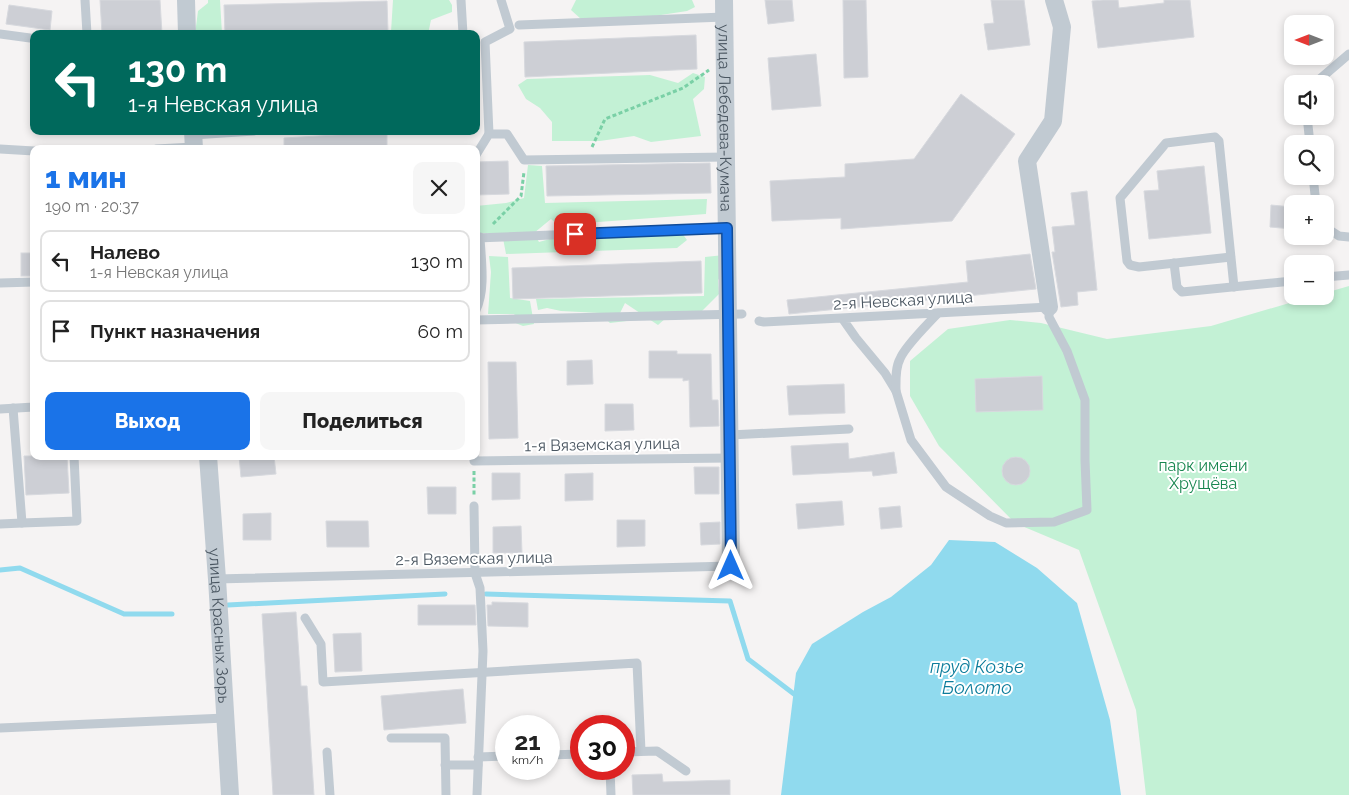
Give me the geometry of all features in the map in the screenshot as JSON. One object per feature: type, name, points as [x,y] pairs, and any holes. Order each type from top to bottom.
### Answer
[{"type":"street","points":[[186,0],[188,30]]},
{"type":"street","points":[[1049,307],[1027,161],[1053,121],[1062,27],[1054,0]]},
{"type":"street","name":"улица Лебедева-Кумача","points":[[724,8],[727,228],[735,315],[730,435],[731,566]]},
{"type":"street","name":"улица Красных Зорь","points":[[208,460],[230,795]]},
{"type":"lane","points":[[85,0],[87,30]]},
{"type":"lane","points":[[461,0],[463,30]]},
{"type":"lane","points":[[480,149],[489,134],[481,42],[510,29],[501,0]]},
{"type":"lane","points":[[519,25],[724,8]]},
{"type":"lane","points":[[0,34],[30,38]]},
{"type":"lane","points":[[1324,75],[1349,54]]},
{"type":"lane","points":[[489,134],[508,134],[524,160],[726,157]]},
{"type":"lane","points":[[172,145],[227,135]]},
{"type":"lane","points":[[1231,257],[1134,266],[1127,261],[1121,195],[1164,145],[1170,141],[1215,137],[1219,141],[1231,257],[1234,287]]},
{"type":"lane","points":[[0,149],[30,151]]},
{"type":"lane","points":[[480,238],[727,228]]},
{"type":"lane","points":[[1334,233],[1339,236],[1349,237]]},
{"type":"lane","points":[[1174,263],[1177,287],[1182,292],[1284,282]]},
{"type":"lane","points":[[480,264],[482,290],[480,302]]},
{"type":"lane","points":[[1334,276],[1349,275]]},
{"type":"lane","points":[[0,283],[30,282]]},
{"type":"lane","points":[[842,318],[885,373],[896,391],[911,440],[946,487],[990,516],[1006,523],[1054,522],[1087,510],[1085,400],[1067,351],[1049,317],[1049,307]]},
{"type":"lane","name":"2-я Невская улица","points":[[759,321],[1049,307]]},
{"type":"lane","points":[[896,391],[896,378],[900,359],[938,313]]},
{"type":"lane","points":[[480,320],[735,315]]},
{"type":"lane","points":[[0,409],[30,407]]},
{"type":"lane","points":[[13,408],[22,523]]},
{"type":"lane","points":[[730,435],[849,429]]},
{"type":"lane","name":"1-я Вяземская улица","points":[[480,458],[730,458]]},
{"type":"lane","points":[[0,524],[77,521],[74,460]]},
{"type":"lane","points":[[474,506],[475,573],[480,588],[483,651],[477,795]]},
{"type":"lane","name":"2-я Вяземская улица","points":[[217,579],[731,566]]},
{"type":"lane","points":[[305,618],[321,644],[323,682],[637,664],[641,751]]},
{"type":"lane","points":[[0,728],[225,718]]},
{"type":"lane","points":[[391,738],[445,738],[446,795]]},
{"type":"lane","points":[[635,751],[657,751],[686,770]]},
{"type":"lane","points":[[327,752],[330,795]]},
{"type":"lane","points":[[445,765],[495,758]]},
{"type":"lane","points":[[610,780],[610,795]]},
{"type":"path","points":[[587,158],[605,119],[683,88],[724,60]]},
{"type":"path","points":[[480,236],[521,196],[524,181],[524,160]]},
{"type":"path","points":[[474,460],[474,506]]},
{"type":"green space","points":[[208,0],[220,0],[222,30],[196,30],[198,11],[208,3]]},
{"type":"green space","points":[[393,0],[449,0],[452,5],[452,12],[431,20],[429,30],[391,30]]},
{"type":"green space","points":[[576,0],[692,0],[695,7],[687,11],[628,20],[581,19],[571,10]]},
{"type":"green space","points":[[693,73],[705,77],[704,89],[693,99],[701,136],[651,142],[634,136],[600,141],[552,141],[552,122],[540,108],[526,99],[518,85],[527,79],[650,75],[678,83]]},
{"type":"green space","points":[[528,165],[542,166],[545,203],[707,199],[706,214],[558,225],[551,219],[534,233],[539,242],[557,237],[574,242],[595,238],[623,237],[663,229],[679,229],[687,240],[677,248],[506,254],[502,233],[480,233],[480,206],[506,203],[524,198]]},
{"type":"green space","points":[[724,255],[722,274],[718,280],[719,294],[700,313],[667,317],[658,325],[625,303],[620,313],[627,321],[610,323],[600,313],[561,311],[547,308],[538,310],[536,299],[704,296],[705,257]]},
{"type":"green space","points":[[489,256],[508,257],[510,298],[530,301],[534,324],[523,326],[508,320],[515,314],[488,314],[491,272]]},
{"type":"green space","name":"парк имени Хрущёва","points":[[1349,286],[1349,795],[1146,795],[1136,710],[1079,550],[1015,523],[939,446],[910,396],[910,361],[948,329],[1010,320],[1041,323],[1107,339],[1211,326],[1284,305],[1334,305],[1334,290]]},
{"type":"water","name":"пруд Козье Болото","points":[[949,540],[995,542],[1037,568],[1077,603],[1110,720],[1121,795],[781,795],[796,673],[812,644],[891,597],[931,565]]},
{"type":"building","points":[[100,0],[160,0],[162,30],[102,30]]},
{"type":"building","points":[[765,0],[792,0],[794,21],[768,24]]},
{"type":"building","points":[[843,0],[866,0],[868,77],[844,78]]},
{"type":"building","points":[[991,0],[1024,0],[1030,45],[988,50],[984,24],[994,23]]},
{"type":"building","points":[[1118,0],[1119,8],[1164,3],[1164,0],[1190,0],[1194,37],[1098,48],[1092,1]]},
{"type":"building","points":[[387,1],[388,30],[225,30],[224,5]]},
{"type":"building","points":[[9,5],[52,11],[50,30],[6,24]]},
{"type":"building","points":[[696,35],[697,69],[525,77],[524,42]]},
{"type":"building","points":[[816,54],[821,106],[772,110],[768,58]]},
{"type":"building","points":[[961,94],[1015,134],[952,221],[841,229],[841,218],[772,221],[770,181],[845,177],[845,164],[914,159]]},
{"type":"building","points":[[387,135],[387,145],[284,145],[284,138]]},
{"type":"building","points":[[508,161],[509,194],[480,195],[480,162]]},
{"type":"building","points":[[710,163],[711,193],[547,196],[546,166]]},
{"type":"building","points":[[1204,166],[1211,233],[1149,239],[1144,191],[1159,190],[1157,171]]},
{"type":"building","points":[[1087,191],[1097,290],[1077,292],[1078,305],[1061,307],[1052,252],[1055,252],[1052,227],[1075,225],[1071,193]]},
{"type":"building","points":[[1271,205],[1284,206],[1284,228],[1270,227]]},
{"type":"building","points":[[21,253],[30,253],[30,276],[21,276]]},
{"type":"building","points":[[1030,254],[1036,289],[789,314],[787,300],[968,282],[966,261]]},
{"type":"building","points":[[701,261],[702,293],[513,299],[512,268]]},
{"type":"building","points":[[649,351],[677,351],[677,354],[711,354],[712,400],[718,400],[719,426],[690,427],[689,380],[683,381],[683,378],[649,378]]},
{"type":"building","points":[[592,360],[593,384],[567,385],[567,361]]},
{"type":"building","points":[[488,362],[516,362],[518,438],[489,439]]},
{"type":"building","points":[[1042,376],[1043,410],[976,412],[975,379]]},
{"type":"building","points":[[844,384],[845,413],[789,415],[787,386]]},
{"type":"building","points":[[605,404],[633,404],[634,430],[605,431]]},
{"type":"building","points":[[848,443],[849,459],[894,452],[897,473],[873,476],[872,471],[793,475],[791,446]]},
{"type":"building","points":[[24,456],[30,456],[30,460],[67,460],[69,493],[26,495]]},
{"type":"building","points":[[1016,457],[1026,461],[1030,471],[1026,481],[1016,485],[1006,481],[1002,471],[1006,461]]},
{"type":"building","points":[[239,460],[274,460],[276,474],[241,477]]},
{"type":"building","points":[[694,467],[719,467],[719,494],[695,494]]},
{"type":"building","points":[[492,473],[520,473],[520,499],[492,500]]},
{"type":"building","points":[[593,473],[593,500],[565,501],[565,474]]},
{"type":"building","points":[[427,487],[456,487],[456,514],[428,514]]},
{"type":"building","points":[[842,501],[844,525],[798,529],[796,504]]},
{"type":"building","points":[[900,506],[902,527],[881,529],[879,508]]},
{"type":"building","points":[[271,513],[271,540],[243,540],[243,514]]},
{"type":"building","points":[[617,520],[645,520],[645,546],[617,547]]},
{"type":"building","points":[[326,521],[368,521],[369,547],[327,547]]},
{"type":"building","points":[[720,522],[720,544],[701,545],[700,523]]},
{"type":"building","points":[[521,526],[522,553],[493,553],[493,527]]},
{"type":"building","points":[[492,602],[528,603],[528,627],[488,626],[487,605],[492,605]]},
{"type":"building","points":[[418,605],[475,605],[476,625],[418,625]]},
{"type":"building","points":[[296,612],[301,686],[307,686],[314,795],[273,795],[262,614]]},
{"type":"building","points":[[361,633],[362,671],[335,672],[333,634]]},
{"type":"building","points":[[463,689],[466,723],[384,730],[381,696]]},
{"type":"building","points":[[662,774],[663,782],[730,780],[730,795],[633,795],[632,780],[635,780],[635,775]]},
{"type":"waterway","points":[[0,570],[20,568],[124,614],[172,614]]},
{"type":"waterway","points":[[228,605],[445,594]]},
{"type":"waterway","points":[[486,594],[730,601],[748,659],[794,694]]},
{"type":"route","points":[[575,234],[727,228],[731,566]]}]
